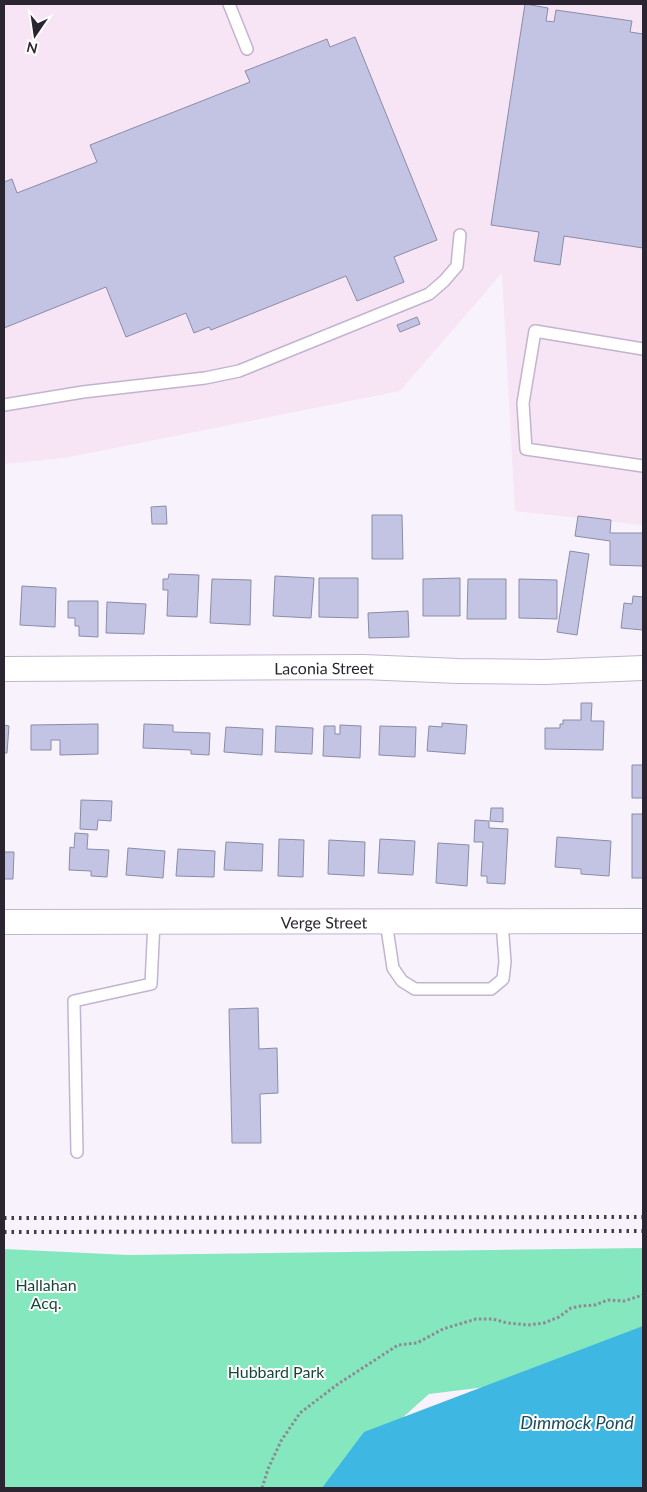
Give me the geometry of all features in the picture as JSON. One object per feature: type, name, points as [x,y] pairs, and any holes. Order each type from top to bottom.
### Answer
[{"type":"street","name":"Laconia Street","points":[[4,669],[363,667],[544,672],[643,668]]},
{"type":"street","name":"Verge Street","points":[[4,922],[643,921]]},
{"type":"lane","points":[[229,4],[248,49]]},
{"type":"lane","points":[[4,405],[83,392],[204,378],[239,372],[429,294],[457,266],[460,235]]},
{"type":"lane","points":[[643,348],[535,331],[523,403],[526,449],[643,466]]},
{"type":"lane","points":[[77,1152],[74,1001],[151,984],[154,922]]},
{"type":"lane","points":[[386,922],[393,968],[402,981],[415,989],[491,989],[503,979],[505,962],[502,922]]},
{"type":"path","points":[[262,1488],[268,1469],[281,1441],[300,1414],[338,1384],[398,1344],[417,1344],[443,1329],[476,1320],[493,1319],[528,1325],[559,1317],[571,1308],[595,1305],[608,1300],[624,1301],[643,1295]]},
{"type":"shaded area","points":[[4,4],[643,4],[643,525],[515,511],[502,273],[400,391],[64,458],[4,464]]},
{"type":"green space","name":"Hubbard Park","points":[[643,1248],[643,1384],[598,1373],[429,1394],[324,1488],[4,1488],[4,1249],[128,1255]]},
{"type":"water","name":"Dimmock Pond","points":[[643,1326],[643,1488],[322,1488],[364,1432]]},
{"type":"building","points":[[525,4],[548,8],[546,21],[554,22],[556,10],[632,21],[630,32],[643,34],[643,248],[564,236],[560,265],[534,261],[539,232],[491,225]]},
{"type":"building","points":[[355,37],[437,240],[394,257],[404,282],[357,301],[346,276],[211,330],[209,327],[194,333],[186,313],[126,337],[106,287],[4,328],[4,182],[12,179],[17,193],[97,162],[90,145],[250,82],[245,71],[327,39],[330,47]]},
{"type":"building","points":[[417,317],[420,324],[400,332],[397,325]]},
{"type":"building","points":[[166,506],[167,524],[152,524],[151,507]]},
{"type":"building","points":[[372,515],[402,515],[403,559],[372,559]]},
{"type":"building","points":[[578,516],[611,520],[610,533],[643,533],[643,566],[610,565],[610,541],[575,536]]},
{"type":"building","points":[[570,551],[589,554],[577,635],[557,632]]},
{"type":"building","points":[[169,574],[199,575],[197,617],[167,616],[168,590],[163,590],[163,579],[168,579]]},
{"type":"building","points":[[275,576],[314,578],[311,618],[273,616]]},
{"type":"building","points":[[319,578],[358,578],[358,618],[319,617]]},
{"type":"building","points":[[460,578],[460,616],[423,616],[423,579]]},
{"type":"building","points":[[212,579],[251,580],[250,625],[210,623]]},
{"type":"building","points":[[468,579],[506,579],[506,619],[467,619]]},
{"type":"building","points":[[519,579],[557,580],[557,619],[519,618]]},
{"type":"building","points":[[22,586],[56,588],[55,627],[20,625]]},
{"type":"building","points":[[633,596],[643,597],[643,630],[621,628],[624,603],[632,604]]},
{"type":"building","points":[[68,601],[98,601],[98,637],[79,636],[79,626],[75,626],[75,618],[68,618]]},
{"type":"building","points":[[107,602],[146,604],[144,634],[106,633]]},
{"type":"building","points":[[408,611],[409,637],[369,638],[368,613]]},
{"type":"building","points":[[581,703],[592,703],[591,721],[604,721],[603,750],[545,749],[545,728],[560,728],[563,720],[581,720]]},
{"type":"building","points":[[442,723],[467,725],[465,754],[427,751],[429,726],[442,727]]},
{"type":"building","points":[[98,724],[98,754],[60,755],[60,740],[51,740],[51,750],[31,750],[31,725]]},
{"type":"building","points":[[144,724],[173,725],[173,732],[210,733],[209,755],[191,754],[191,750],[143,748]]},
{"type":"building","points":[[4,725],[9,726],[7,753],[4,753]]},
{"type":"building","points":[[340,725],[361,726],[360,758],[323,756],[324,726],[335,726],[335,734],[340,734]]},
{"type":"building","points":[[276,726],[313,728],[312,754],[275,752]]},
{"type":"building","points":[[380,726],[416,727],[415,757],[379,755]]},
{"type":"building","points":[[226,727],[263,729],[262,755],[224,752]]},
{"type":"building","points":[[632,765],[643,765],[643,798],[632,798]]},
{"type":"building","points":[[81,800],[112,801],[111,821],[98,820],[97,830],[80,829]]},
{"type":"building","points":[[491,808],[503,808],[503,822],[490,821]]},
{"type":"building","points":[[632,814],[643,814],[643,878],[632,878]]},
{"type":"building","points":[[475,820],[489,821],[489,828],[508,829],[505,884],[487,883],[487,876],[481,876],[483,842],[474,842]]},
{"type":"building","points":[[75,833],[88,834],[87,849],[109,850],[107,877],[91,876],[91,871],[69,870],[70,847],[74,848]]},
{"type":"building","points":[[557,837],[611,841],[609,876],[581,874],[581,869],[555,867]]},
{"type":"building","points":[[279,839],[304,840],[303,877],[278,876]]},
{"type":"building","points":[[380,839],[415,841],[413,875],[378,873]]},
{"type":"building","points":[[329,840],[365,842],[364,876],[328,874]]},
{"type":"building","points":[[226,842],[263,844],[262,871],[224,870]]},
{"type":"building","points":[[438,843],[469,845],[467,886],[436,883]]},
{"type":"building","points":[[128,848],[165,851],[163,878],[126,875]]},
{"type":"building","points":[[178,849],[215,851],[214,877],[176,876]]},
{"type":"building","points":[[4,852],[14,852],[13,879],[4,879]]},
{"type":"building","points":[[258,1008],[259,1049],[277,1048],[278,1093],[260,1094],[261,1143],[232,1143],[229,1009]]},
{"type":"railway","points":[[4,1218],[643,1217]]},
{"type":"railway","points":[[4,1232],[643,1231]]},
{"type":"park label","name":"Hallahan Acq.","points":[[46,1293]]}]
